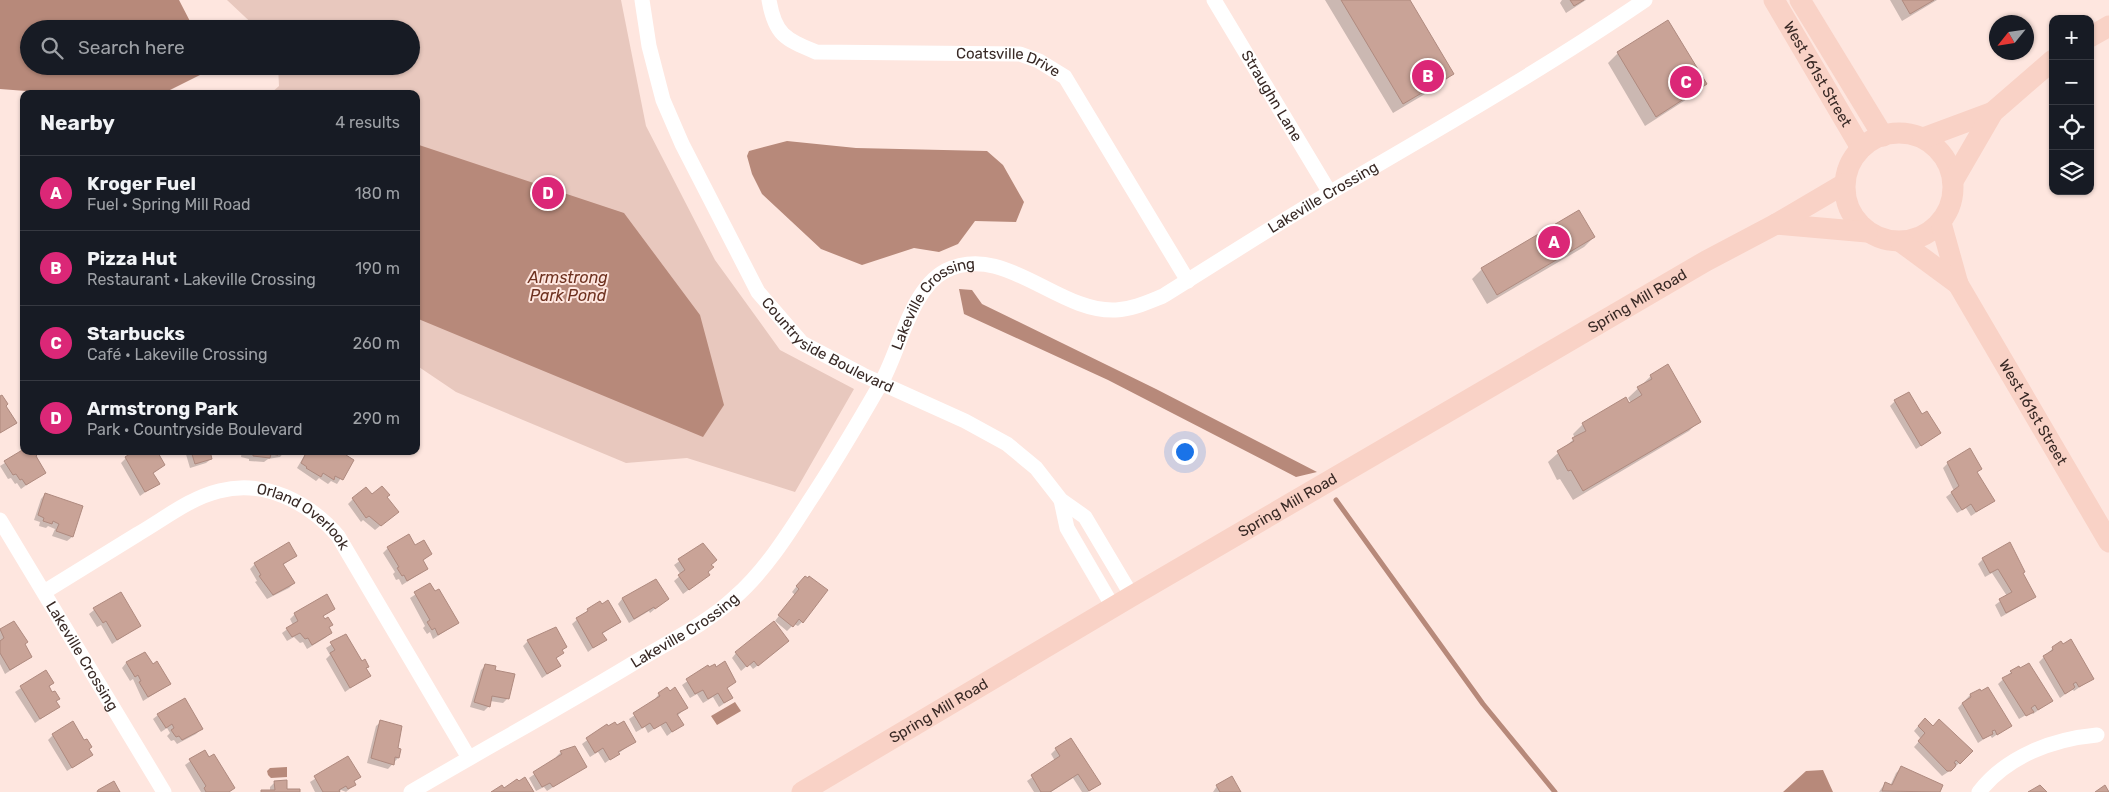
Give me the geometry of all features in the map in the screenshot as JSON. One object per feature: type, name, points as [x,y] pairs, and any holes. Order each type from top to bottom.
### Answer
[{"type":"street","name":"Countryside Boulevard","points":[[642,0],[649,46],[663,100],[682,144],[758,292],[802,343],[863,375],[965,421],[1007,444],[1036,468],[1061,500],[1085,518],[1132,596]]},
{"type":"street","name":"Coatsville Drive","points":[[769,0],[780,33],[791,41],[816,52],[1020,54],[1039,61],[1065,78],[1188,281]]},
{"type":"street","name":"Straughn Lane","points":[[1214,0],[1330,193]]},
{"type":"street","name":"Lakeville Crossing","points":[[411,792],[623,670],[709,617],[734,599],[751,582],[768,560],[808,503],[882,382],[920,294],[941,273],[959,265],[981,263],[1012,272],[1092,307],[1114,310],[1136,307],[1164,296],[1330,193],[1486,101],[1646,0]]},
{"type":"street","name":"West 161st Street","points":[[1774,0],[1861,148]]},
{"type":"street","name":"West 161st Street","points":[[1800,0],[1883,136]]},
{"type":"street","points":[[2094,35],[2109,26]]},
{"type":"street","points":[[1953,181],[1993,112],[2049,63]]},
{"type":"street","points":[[1923,138],[1993,112]]},
{"type":"street","points":[[1906,133],[1923,138],[1938,149],[1948,163],[1953,181],[1953,196],[1949,210],[1941,223],[1923,236],[1901,242],[1883,240],[1867,232],[1854,218],[1846,202],[1844,184],[1850,164],[1861,148],[1872,140],[1883,136],[1906,133]]},
{"type":"street","name":"Spring Mill Road","points":[[802,792],[1113,607],[1699,265],[1776,224],[1844,184]]},
{"type":"street","name":"West 161st Street","points":[[1941,223],[1958,284],[2109,542]]},
{"type":"street","points":[[1776,224],[1867,232]]},
{"type":"street","name":"West 161st Street","points":[[1901,242],[1958,284]]},
{"type":"street","name":"Orland Overlook","points":[[44,592],[177,511],[220,491],[242,488],[268,490],[292,498],[328,524],[338,536],[469,758]]},
{"type":"street","points":[[1061,500],[1067,528],[1113,607]]},
{"type":"street","name":"Lakeville Crossing","points":[[0,520],[164,792]]},
{"type":"street","points":[[1979,792],[2008,766],[2036,750],[2060,740],[2097,735]]},
{"type":"shaded area","points":[[227,0],[621,0],[646,126],[715,260],[780,350],[854,389],[795,492],[687,458],[626,463],[456,392],[420,368],[420,90],[274,90],[279,86],[278,75],[420,75],[420,20],[248,20]]},
{"type":"water","points":[[0,0],[179,0],[189,20],[20,20],[20,75],[200,75],[170,90],[0,89]]},
{"type":"water","points":[[787,141],[856,148],[987,151],[1003,165],[1024,202],[1016,222],[975,221],[958,244],[939,252],[914,248],[862,265],[821,249],[762,194],[752,174],[747,156],[749,151]]},
{"type":"water","name":"Armstrong Park Pond","points":[[420,145],[624,213],[700,315],[724,405],[703,437],[420,320]]},
{"type":"water","points":[[959,289],[972,290],[982,304],[1156,389],[1317,472],[1296,477],[1108,380],[964,314]]},
{"type":"water","points":[[735,702],[741,711],[717,725],[711,716]]},
{"type":"water","points":[[287,767],[287,777],[271,778],[268,775],[267,771],[270,768]]},
{"type":"water","points":[[1823,770],[1833,792],[1783,792],[1806,771]]},
{"type":"building","points":[[1341,0],[1410,0],[1454,74],[1403,104]]},
{"type":"building","points":[[1570,0],[1584,0],[1574,6]]},
{"type":"building","points":[[1902,0],[1934,0],[1910,14]]},
{"type":"building","points":[[1668,20],[1707,84],[1656,117],[1617,52]]},
{"type":"building","points":[[1579,210],[1595,237],[1497,295],[1481,268]]},
{"type":"building","points":[[1668,364],[1701,422],[1583,491],[1571,470],[1568,471],[1557,451],[1574,441],[1572,438],[1586,431],[1582,423],[1626,397],[1629,403],[1642,395],[1637,387],[1652,379],[1650,375]]},
{"type":"building","points":[[1909,392],[1922,414],[1927,411],[1941,433],[1921,446],[1894,400]]},
{"type":"building","points":[[2,395],[8,404],[6,406],[17,423],[0,433],[0,396]]},
{"type":"building","points":[[1970,448],[1982,469],[1977,472],[1995,501],[1976,512],[1971,504],[1962,510],[1951,492],[1959,486],[1947,462]]},
{"type":"building","points":[[20,451],[20,455],[37,455],[46,473],[26,485],[16,474],[13,475],[4,461]]},
{"type":"building","points":[[128,455],[159,455],[165,465],[153,473],[160,484],[145,492],[125,457]]},
{"type":"building","points":[[192,455],[211,455],[212,459],[195,464]]},
{"type":"building","points":[[253,455],[271,455],[270,458]]},
{"type":"building","points":[[305,455],[346,455],[354,460],[343,480],[335,476],[334,480],[323,473],[321,477],[301,463]]},
{"type":"building","points":[[382,486],[390,495],[387,497],[399,512],[381,526],[369,516],[366,518],[352,498],[366,487],[372,494]]},
{"type":"building","points":[[45,493],[83,506],[73,537],[56,531],[59,524],[53,521],[52,524],[43,521],[44,518],[38,515]]},
{"type":"building","points":[[409,534],[415,545],[424,540],[432,554],[423,560],[428,569],[407,581],[397,568],[399,567],[387,547]]},
{"type":"building","points":[[289,542],[297,556],[283,564],[295,583],[273,595],[259,576],[261,575],[254,563]]},
{"type":"building","points":[[2010,542],[2036,597],[2006,613],[1999,599],[2012,592],[1998,569],[1990,573],[1982,558]]},
{"type":"building","points":[[703,543],[717,560],[711,565],[714,567],[708,572],[710,575],[689,590],[678,575],[685,570],[678,559]]},
{"type":"building","points":[[805,576],[808,578],[809,576],[828,590],[803,623],[799,619],[793,627],[778,615],[799,589],[796,586]]},
{"type":"building","points":[[656,579],[669,599],[655,609],[654,607],[634,619],[622,598]]},
{"type":"building","points":[[430,583],[435,591],[439,589],[459,623],[438,635],[435,628],[432,630],[427,622],[430,620],[414,592]]},
{"type":"building","points":[[121,592],[141,626],[117,640],[106,621],[103,623],[93,608]]},
{"type":"building","points":[[327,594],[335,609],[323,616],[325,619],[328,617],[333,625],[329,627],[332,633],[312,645],[308,638],[305,639],[300,633],[292,637],[286,628],[298,621],[294,613]]},
{"type":"building","points":[[608,600],[621,622],[602,633],[607,640],[593,648],[576,618],[600,601],[602,604]]},
{"type":"building","points":[[14,621],[28,642],[25,644],[32,657],[10,670],[0,653],[0,641],[4,638],[0,629]]},
{"type":"building","points":[[774,621],[789,641],[758,666],[754,661],[747,667],[735,652]]},
{"type":"building","points":[[556,627],[567,647],[562,650],[564,653],[556,658],[561,666],[547,674],[527,640]]},
{"type":"building","points":[[346,634],[362,661],[365,659],[369,667],[366,668],[371,676],[350,688],[330,653],[335,650],[330,642]]},
{"type":"building","points":[[2071,639],[2094,679],[2079,687],[2076,682],[2073,684],[2075,687],[2065,694],[2043,656],[2053,650],[2052,647],[2061,641],[2063,644]]},
{"type":"building","points":[[145,652],[153,664],[157,661],[171,684],[148,697],[139,682],[141,681],[138,675],[135,677],[126,662]]},
{"type":"building","points":[[725,661],[736,682],[727,688],[733,698],[724,703],[718,693],[708,699],[703,690],[695,694],[686,679],[708,665],[709,667],[715,664],[716,667]]},
{"type":"building","points":[[2029,663],[2053,701],[2038,710],[2035,705],[2031,708],[2034,712],[2026,716],[2002,678],[2012,673],[2010,671],[2019,666],[2020,668]]},
{"type":"building","points":[[485,664],[496,666],[495,670],[515,674],[509,699],[492,696],[490,707],[474,702]]},
{"type":"building","points":[[46,670],[54,683],[49,686],[52,692],[55,691],[60,699],[56,701],[60,707],[40,719],[20,686]]},
{"type":"building","points":[[667,687],[670,691],[675,687],[688,708],[677,714],[684,725],[672,732],[666,722],[654,729],[650,723],[642,728],[633,713],[660,696],[658,693]]},
{"type":"building","points":[[1988,687],[2012,726],[1997,735],[1995,730],[1992,731],[1993,734],[1983,739],[1962,703],[1971,697],[1970,694]]},
{"type":"building","points":[[185,698],[203,729],[182,740],[179,736],[176,737],[171,730],[174,728],[172,724],[166,728],[157,714]]},
{"type":"building","points":[[1925,718],[1933,726],[1939,719],[1973,751],[1960,764],[1956,760],[1954,763],[1956,764],[1955,767],[1951,771],[1947,771],[1918,741],[1925,733],[1918,726]]},
{"type":"building","points":[[380,720],[402,726],[398,748],[401,749],[399,758],[395,757],[394,765],[371,758]]},
{"type":"building","points":[[73,721],[84,740],[87,739],[92,747],[89,749],[93,755],[72,768],[52,734]]},
{"type":"building","points":[[624,721],[636,742],[618,752],[620,754],[610,760],[603,748],[595,753],[586,738],[607,724],[608,726],[615,722],[617,725]]},
{"type":"building","points":[[1071,738],[1101,784],[1089,791],[1078,774],[1050,792],[1041,792],[1031,775],[1060,756],[1055,748]]},
{"type":"building","points":[[575,746],[587,767],[553,787],[550,783],[542,787],[533,772],[562,754],[560,751]]},
{"type":"building","points":[[205,750],[209,757],[214,754],[235,788],[229,792],[206,792],[204,788],[206,786],[189,759]]},
{"type":"building","points":[[348,756],[361,777],[354,781],[356,785],[348,789],[346,786],[339,790],[340,792],[323,792],[314,776]]},
{"type":"building","points":[[1901,766],[1943,785],[1940,792],[1882,791],[1885,782],[1892,785]]},
{"type":"building","points":[[1232,776],[1241,792],[1220,792],[1216,785]]},
{"type":"building","points":[[525,777],[534,792],[491,792],[502,785],[504,788],[517,779],[519,781]]},
{"type":"building","points":[[287,780],[287,789],[300,789],[300,792],[261,792],[261,790],[275,790],[274,781]]},
{"type":"building","points":[[114,781],[120,792],[97,792],[98,790]]},
{"type":"building","points":[[2040,785],[2047,792],[2028,792]]},
{"type":"building","points":[[2105,785],[2109,792],[2095,792]]},
{"type":"waterway","points":[[1336,500],[1483,704],[1555,792]]},
{"type":"place","name":"Pizza Hut","points":[[1428,76]]},
{"type":"place","name":"Starbucks","points":[[1686,82]]},
{"type":"place","name":"Armstrong Park","points":[[548,193]]},
{"type":"place","name":"Kroger Fuel","points":[[1554,242]]}]
